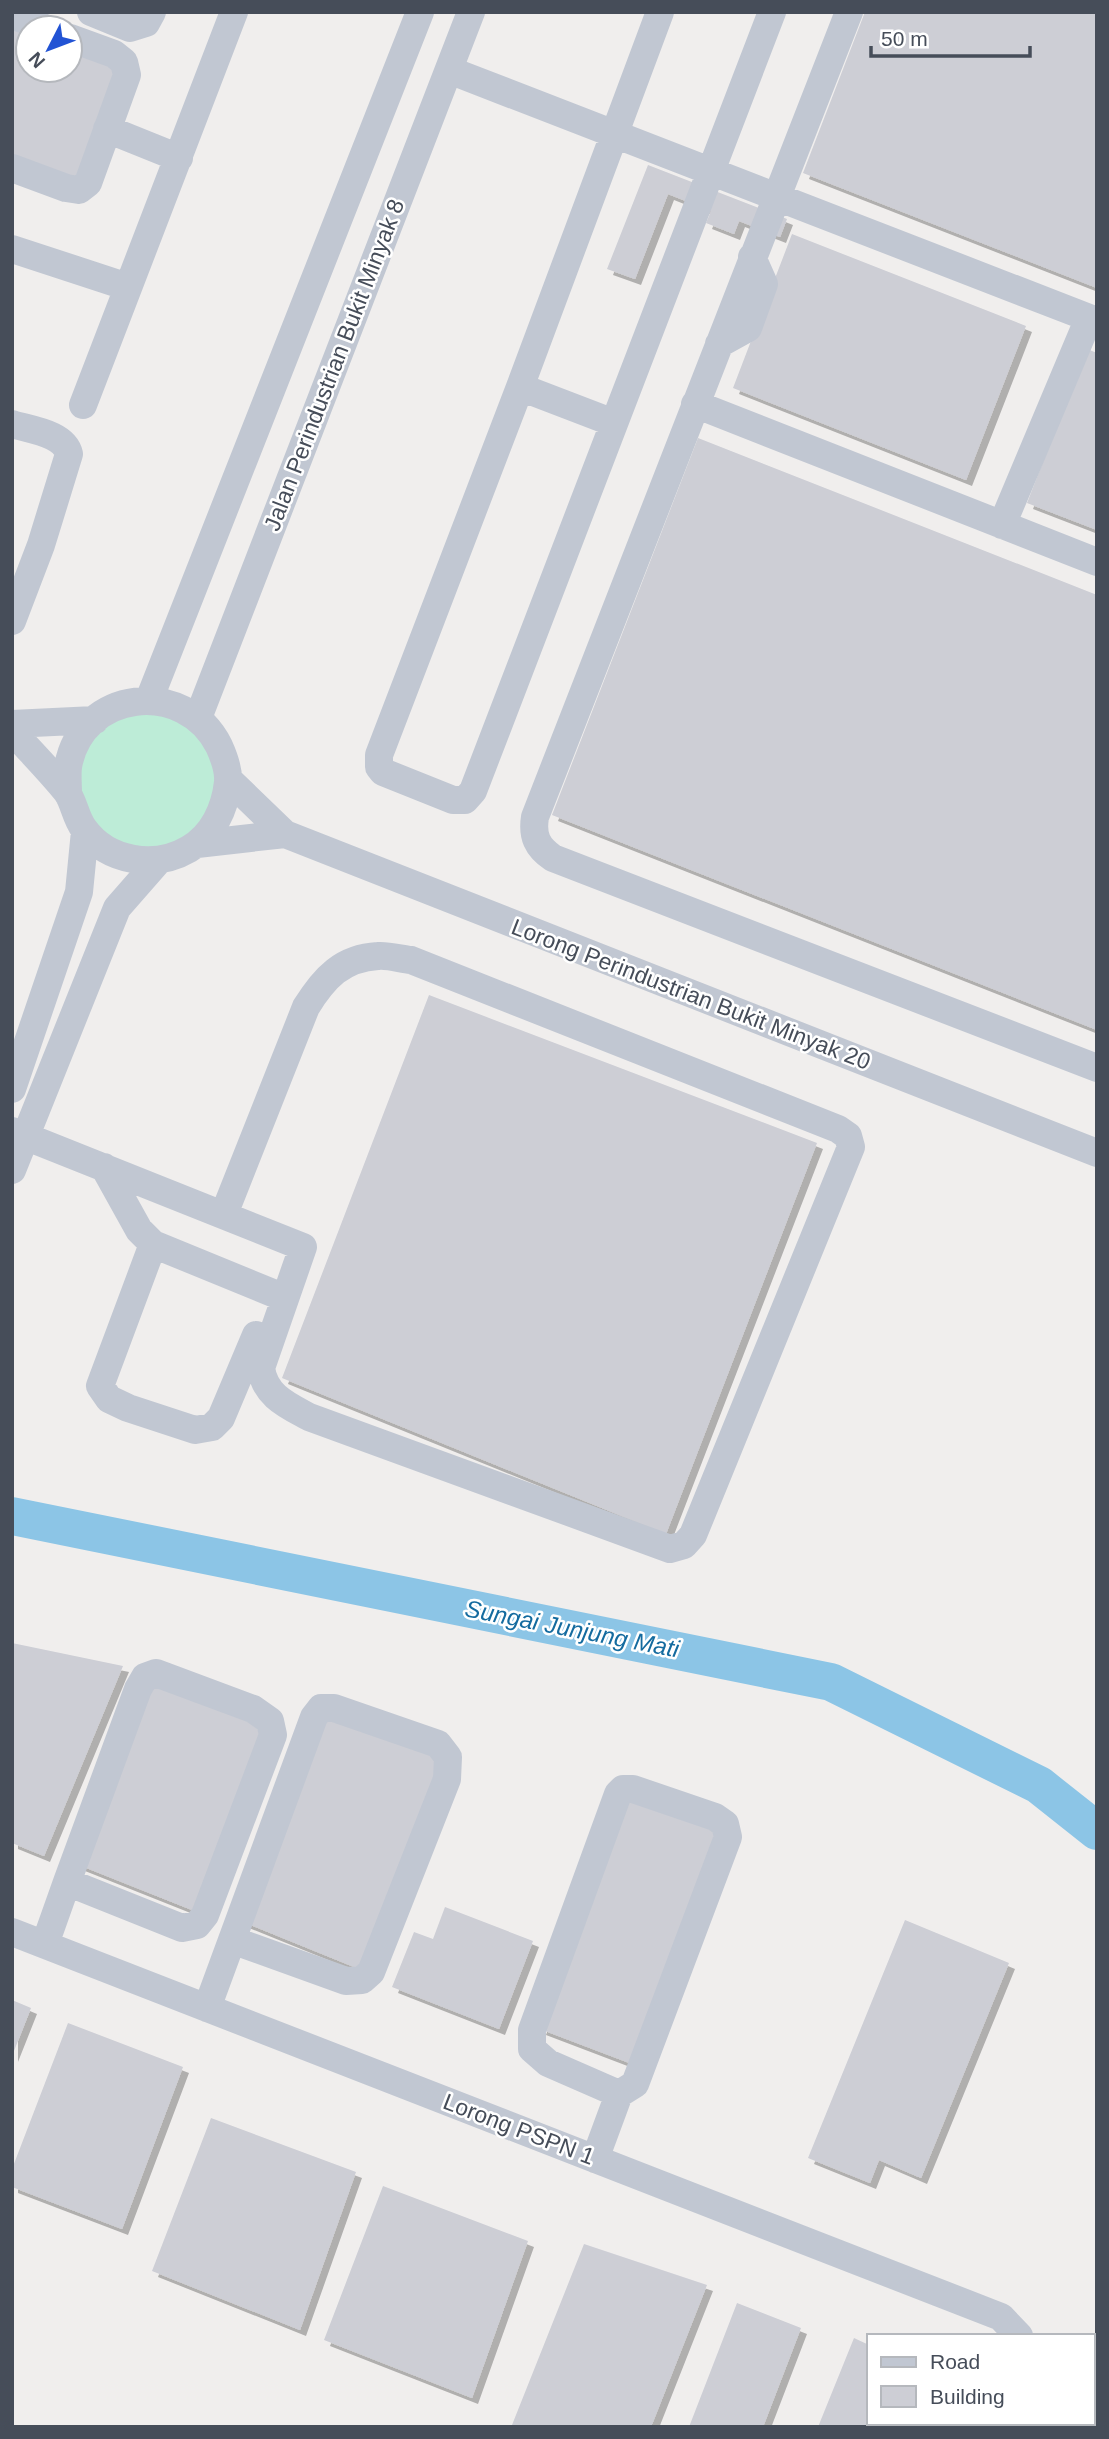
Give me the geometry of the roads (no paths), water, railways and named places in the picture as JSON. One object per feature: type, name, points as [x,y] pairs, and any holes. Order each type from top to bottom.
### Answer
[{"type":"street","points":[[90,12],[130,28],[146,23],[152,12]]},
{"type":"street","points":[[83,405],[234,12]]},
{"type":"street","name":"Jalan Perindustrian Bukit Minyak 8","points":[[149,700],[420,12]]},
{"type":"street","name":"Jalan Perindustrian Bukit Minyak 8","points":[[198,718],[471,12]]},
{"type":"street","points":[[660,12],[379,755],[379,767],[388,775],[453,800],[470,797],[772,12]]},
{"type":"street","points":[[849,12],[535,817],[533,829],[536,841],[543,851],[553,858],[1097,1068]]},
{"type":"street","points":[[12,168],[66,188],[79,190],[88,183],[127,75],[124,62],[114,54],[84,43]]},
{"type":"street","points":[[449,69],[1093,320],[1002,525]]},
{"type":"street","points":[[107,129],[179,158]]},
{"type":"street","points":[[12,249],[128,287]]},
{"type":"street","points":[[520,387],[614,424]]},
{"type":"street","points":[[695,404],[1097,562]]},
{"type":"street","points":[[12,424],[58,439],[67,447],[69,454],[41,545],[12,621]]},
{"type":"street","points":[[149,700],[167,702],[198,718],[214,735],[224,756],[228,779],[225,804],[214,826],[197,844],[179,855],[159,860],[138,860],[118,855],[100,845],[85,831],[74,813],[68,794],[68,766],[77,741],[94,720],[111,708],[149,700]]},
{"type":"street","points":[[12,724],[94,720]]},
{"type":"street","points":[[12,731],[68,794]]},
{"type":"street","points":[[228,779],[285,834]]},
{"type":"street","points":[[12,1089],[79,892],[85,831]]},
{"type":"street","points":[[197,844],[285,834]]},
{"type":"street","name":"Lorong Perindustrian Bukit Minyak 20","points":[[285,834],[1097,1153]]},
{"type":"street","points":[[12,1170],[19,1133],[117,908],[159,860]]},
{"type":"street","points":[[224,1214],[306,1007],[323,981],[349,962],[380,955],[411,960],[838,1129],[848,1136],[851,1147],[692,1535],[684,1545],[670,1549],[309,1417],[278,1400],[263,1382],[261,1344]]},
{"type":"street","points":[[19,1133],[303,1247],[279,1295],[261,1344],[220,1418],[212,1427],[195,1430],[128,1408],[109,1399],[100,1386],[153,1244]]},
{"type":"street","points":[[104,1167],[139,1230],[153,1244],[279,1295]]},
{"type":"street","points":[[45,1944],[67,1882],[138,1689],[145,1677],[156,1673],[253,1709],[270,1721],[273,1735],[205,1915],[197,1925],[182,1928],[67,1882]]},
{"type":"street","points":[[207,2008],[232,1940],[314,1717],[321,1707],[334,1708],[438,1744],[448,1757],[447,1779],[371,1972],[362,1980],[346,1981],[232,1940]]},
{"type":"street","points":[[595,2159],[619,2094],[635,2084],[728,1837],[725,1824],[715,1817],[634,1789],[623,1789],[618,1794],[532,2030],[532,2049],[548,2063],[619,2094]]},
{"type":"street","name":"Lorong PSPN 1","points":[[12,1932],[1001,2316],[1017,2334]]},
{"type":"waterway","name":"Sungai Junjung Mati","points":[[12,1516],[831,1682],[1039,1785],[1097,1831]]}]
